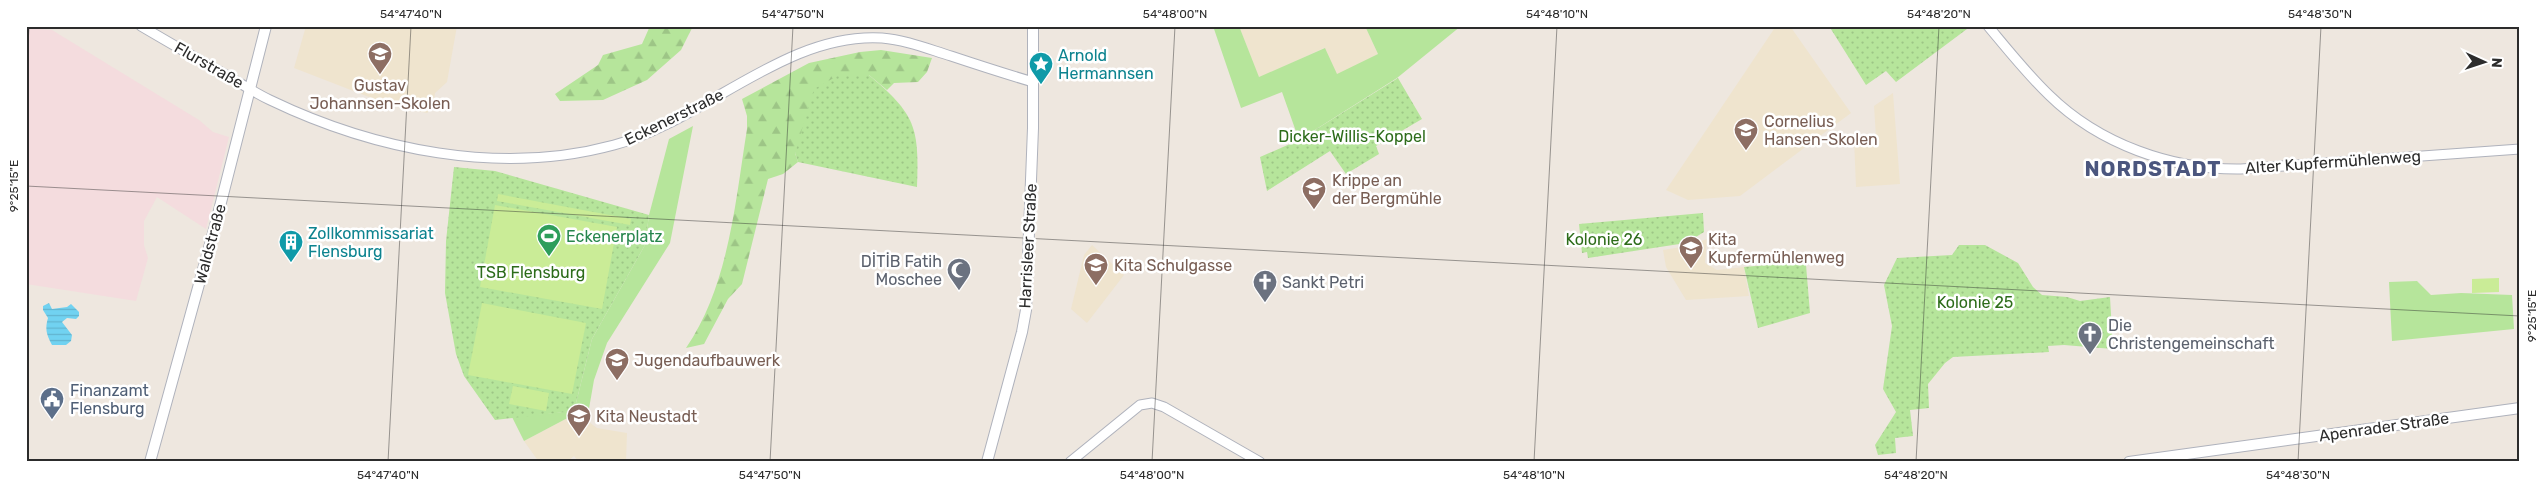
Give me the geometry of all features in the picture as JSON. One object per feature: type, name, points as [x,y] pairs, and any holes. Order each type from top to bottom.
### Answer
[{"type":"main road","name":"Waldstraße","points":[[150,462],[266,26]]},
{"type":"main road","name":"Harrisleer Straße","points":[[987,462],[1026,310],[1033,26]]},
{"type":"main road","name":"Apenrader Straße","points":[[2129,462],[2520,408]]},
{"type":"street","name":"Flurstraße","points":[[141,26],[250,90]]},
{"type":"street","name":"Alter Kupfermühlenweg","points":[[1988,26],[2028,73],[2065,109],[2117,142],[2148,154],[2188,165],[2219,169],[2520,149]]},
{"type":"street","name":"Eckenerstraße","points":[[250,90],[312,117],[392,144],[461,156],[514,158],[577,154],[631,140],[675,120],[788,60],[818,48],[858,39],[884,38],[912,43],[1033,82]]},
{"type":"street","points":[[1070,462],[1140,405],[1152,403],[1164,407],[1260,462]]},
{"type":"shaded area","name":"Gustav Johannsen-Skolen","points":[[306,26],[457,26],[447,82],[435,93],[433,107],[427,113],[387,104],[294,68]]},
{"type":"shaded area","points":[[1239,26],[1365,26],[1378,54],[1337,75],[1324,48],[1259,78]]},
{"type":"shaded area","name":"Cornelius Hansen-Skolen","points":[[1776,26],[1790,26],[1851,113],[1740,196],[1688,200],[1666,190]]},
{"type":"shaded area","points":[[26,28],[52,30],[199,120],[213,132],[229,137],[206,229],[157,197],[144,221],[144,245],[148,258],[136,301],[26,284]]},
{"type":"shaded area","points":[[1893,93],[1900,184],[1856,187],[1854,139],[1876,137],[1874,106]]},
{"type":"shaded area","name":"Kita Kupfermühlenweg","points":[[1707,239],[1705,263],[1717,270],[1744,267],[1749,296],[1686,300],[1666,267],[1663,250],[1688,246]]},
{"type":"shaded area","name":"Kita Schulgasse","points":[[1092,245],[1124,275],[1087,323],[1071,309],[1084,255]]},
{"type":"shaded area","name":"Kita Neustadt","points":[[577,413],[597,428],[627,433],[626,462],[579,462],[574,456],[567,462],[539,462],[524,441]]},
{"type":"green space","points":[[650,26],[693,26],[681,50],[647,80],[603,100],[560,101],[555,94],[598,65],[603,55],[642,44]]},
{"type":"green space","points":[[1213,26],[1239,26],[1259,77],[1325,48],[1337,74],[1378,54],[1365,26],[1461,26],[1397,78],[1299,140],[1282,92],[1241,108]]},
{"type":"green space","points":[[1829,26],[1971,26],[1896,82],[1886,71],[1866,85]]},
{"type":"green space","points":[[881,50],[932,58],[927,72],[918,82],[894,83],[887,90],[869,75],[795,153],[798,162],[783,174],[768,179],[742,284],[728,299],[704,344],[686,348],[712,298],[728,243],[747,129],[747,116],[742,99],[809,63],[860,52]]},
{"type":"green space","points":[[839,75],[869,75],[897,101],[905,112],[915,136],[917,187],[798,162],[795,153],[814,89]]},
{"type":"green space","name":"Dicker-Willis-Koppel","points":[[1398,78],[1422,119],[1376,146],[1379,154],[1346,174],[1330,151],[1267,191],[1260,157],[1299,140]]},
{"type":"green space","points":[[693,126],[670,243],[607,343],[594,380],[587,420],[577,413],[524,441],[512,417],[574,411],[592,339],[645,245],[649,215],[669,139]]},
{"type":"green space","name":"TSB Flensburg","points":[[454,167],[495,171],[649,215],[645,245],[592,339],[574,411],[495,420],[464,376],[456,354],[445,293],[446,241]]},
{"type":"green space","points":[[498,194],[631,219],[630,225],[497,201]]},
{"type":"green space","name":"Eckenerplatz","points":[[495,205],[617,227],[602,309],[480,287]]},
{"type":"green space","name":"Kolonie 26","points":[[1703,213],[1704,232],[1686,243],[1588,258],[1587,252],[1582,253],[1579,224]]},
{"type":"green space","name":"Kolonie 25","points":[[1959,245],[1985,245],[2018,263],[2033,287],[2042,295],[2067,297],[2080,301],[2110,297],[2113,349],[2064,345],[2048,346],[2049,352],[1953,357],[1945,363],[1928,384],[1929,408],[1910,410],[1913,436],[1895,438],[1896,453],[1878,455],[1875,445],[1896,412],[1883,389],[1892,326],[1884,285],[1897,258],[1952,255]]},
{"type":"green space","points":[[1802,262],[1806,265],[1810,313],[1758,328],[1744,267]]},
{"type":"green space","points":[[2499,278],[2499,292],[2472,293],[2472,279]]},
{"type":"green space","points":[[2417,281],[2431,295],[2461,293],[2512,295],[2514,329],[2392,341],[2389,282]]},
{"type":"green space","points":[[482,303],[586,323],[572,394],[468,375]]},
{"type":"green space","points":[[513,386],[549,393],[546,411],[509,404]]},
{"type":"water","points":[[49,303],[52,309],[67,307],[71,304],[79,312],[79,316],[76,319],[67,318],[62,322],[72,335],[71,341],[66,345],[52,345],[48,338],[46,328],[48,318],[43,310],[43,306]]},
{"type":"place","name":"Gustav Johannsen-Skolen","points":[[380,75]]},
{"type":"place","name":"Arnold Hermannsen","points":[[1041,85]]},
{"type":"place","name":"Cornelius Hansen-Skolen","points":[[1746,151]]},
{"type":"place","name":"Krippe an der Bergmühle","points":[[1314,210]]},
{"type":"place","name":"Eckenerplatz","points":[[549,257]]},
{"type":"place","name":"Zollkommissariat Flensburg","points":[[291,263]]},
{"type":"place","name":"Kita Kupfermühlenweg","points":[[1691,269]]},
{"type":"place","name":"Kita Schulgasse","points":[[1096,286]]},
{"type":"place","name":"DİTİB Fatih Moschee","points":[[959,291]]},
{"type":"place","name":"Sankt Petri","points":[[1265,303]]},
{"type":"place","name":"Die Christengemeinschaft","points":[[2090,355]]},
{"type":"place","name":"Jugendaufbauwerk","points":[[617,381]]},
{"type":"place","name":"Finanzamt Flensburg","points":[[52,420]]},
{"type":"place","name":"Kita Neustadt","points":[[579,437]]},
{"type":"district","name":"NORDSTADT","points":[[2153,168]]}]
